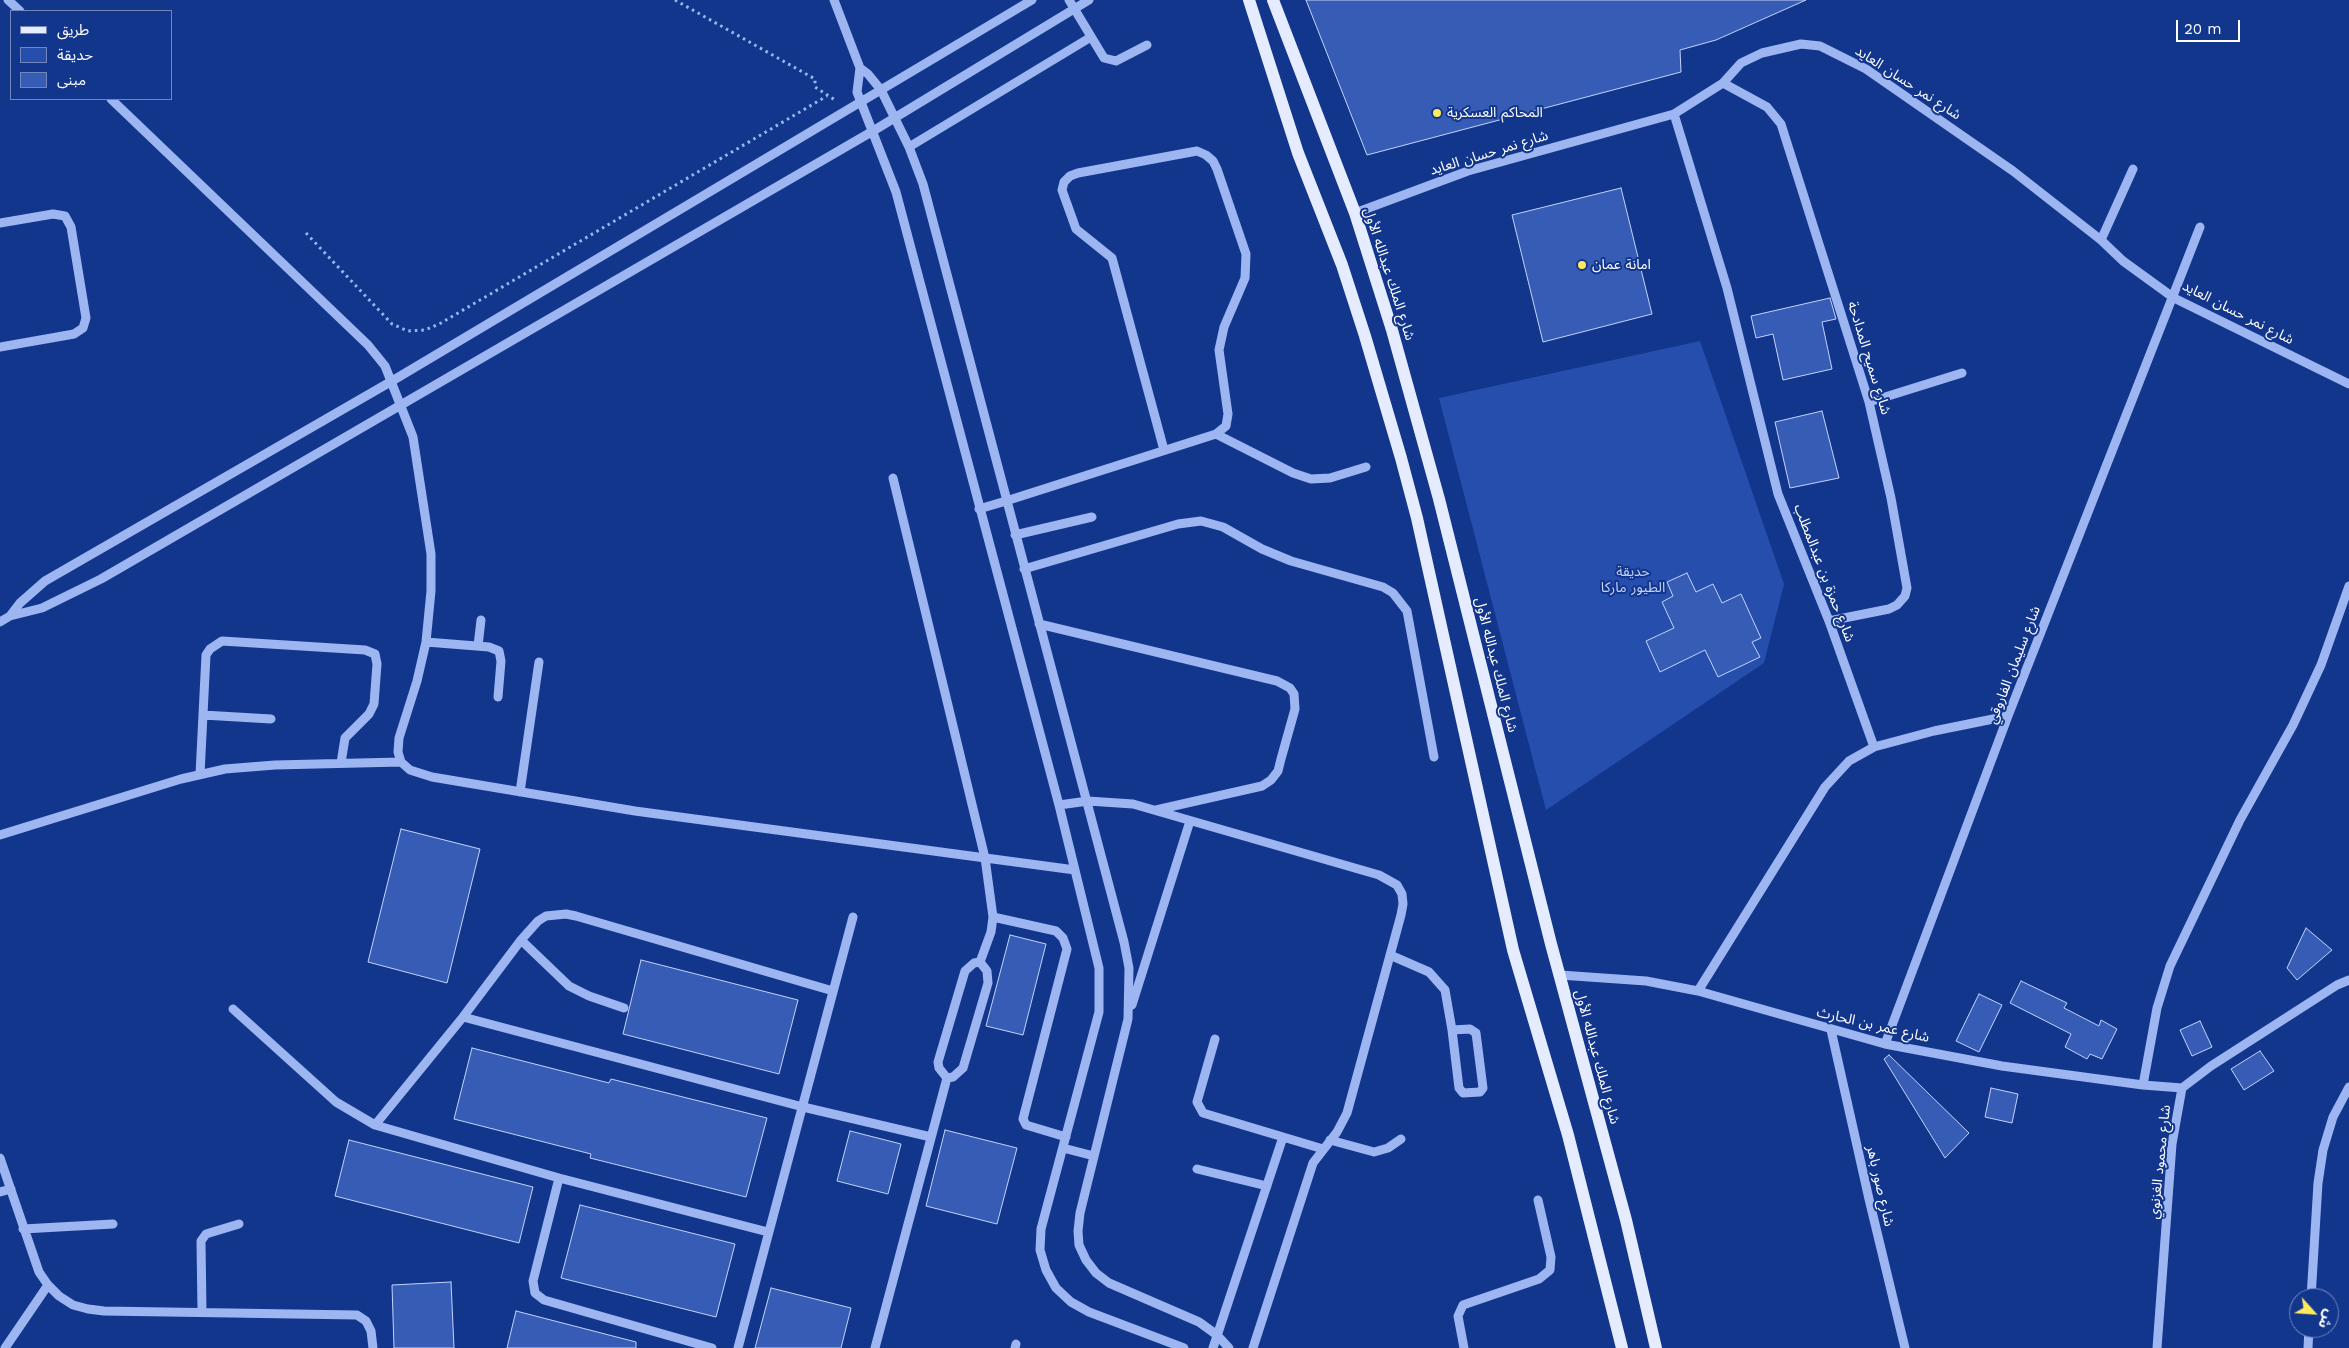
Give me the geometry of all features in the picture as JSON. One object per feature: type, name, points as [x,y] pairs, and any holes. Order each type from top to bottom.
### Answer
[{"type":"main road","name":"شارع الملك عبدالله الأول","points":[[1273,0],[1355,213],[1392,330],[1426,452],[1560,975],[1626,1220],[1656,1348]]},
{"type":"main road","points":[[1249,1],[1298,153],[1338,257],[1365,336],[1401,458],[1417,518],[1513,950],[1568,1135],[1622,1348]]},
{"type":"street","points":[[8,0],[19,10]]},
{"type":"street","points":[[834,0],[860,68],[857,92],[860,103],[873,130],[896,192],[1059,805],[1098,961],[1101,990],[1095,1033],[1041,1229],[1040,1250],[1046,1270],[1056,1288],[1071,1302],[1089,1312],[1184,1348]]},
{"type":"street","points":[[10,616],[20,603],[45,581],[392,381],[1032,0]]},
{"type":"street","points":[[1069,0],[1100,54],[1110,61],[1122,59],[1147,45]]},
{"type":"street","points":[[0,622],[10,616],[42,608],[101,579],[894,118],[1089,0]]},
{"type":"street","points":[[910,146],[1090,37]]},
{"type":"street","name":"شارع نمر حسان العايد","points":[[1355,213],[1468,171],[1674,114],[1723,83],[1742,64],[1762,53],[1801,44],[1820,46],[1866,69],[2029,183],[2101,240],[2123,261],[2174,298],[2349,384]]},
{"type":"street","points":[[860,68],[872,78],[881,90],[910,146],[923,184],[1015,536],[1088,801],[1129,968],[1128,1019]]},
{"type":"street","name":"شارع سميح المدادحة","points":[[1723,83],[1767,107],[1781,124],[1869,402],[1890,498],[1907,588],[1902,600],[1889,609],[1829,621]]},
{"type":"street","points":[[112,100],[368,345],[385,366],[392,381],[418,458],[430,545],[431,590],[426,642],[417,681],[399,738],[398,752],[402,762],[410,770],[421,775],[635,811],[1075,870]]},
{"type":"street","name":"شارع حمزة بن عبدالمطلب","points":[[1674,114],[1727,288],[1778,494],[1829,621],[1874,747]]},
{"type":"street","points":[[979,509],[1006,502],[1222,431],[1228,420],[1219,362],[1220,338],[1241,289],[1247,266],[1243,242],[1213,161],[1206,154],[1197,152],[1070,176],[1064,182],[1062,190],[1076,229],[1112,258],[1164,450]]},
{"type":"street","points":[[2101,240],[2133,169]]},
{"type":"street","points":[[0,223],[53,214],[66,216],[71,227],[86,318],[83,328],[74,334],[0,347]]},
{"type":"street","name":"شارع سليمان الفاروقي","points":[[1885,1044],[2008,716],[2200,228]]},
{"type":"street","points":[[1869,402],[1962,373]]},
{"type":"street","points":[[1216,434],[1293,473],[1311,479],[1330,478],[1366,467]]},
{"type":"street","points":[[893,478],[985,858],[993,917],[991,932],[980,962]]},
{"type":"street","points":[[1015,536],[1092,517]]},
{"type":"street","points":[[1024,569],[1178,524],[1201,521],[1223,527],[1262,549],[1291,561],[1383,587],[1401,601],[1409,616],[1434,757]]},
{"type":"street","points":[[2143,1085],[2157,1008],[2170,966],[2240,820],[2293,725],[2321,665],[2349,586]]},
{"type":"street","points":[[478,646],[481,620]]},
{"type":"street","points":[[1039,624],[1277,681],[1284,683],[1294,694],[1294,709],[1280,765],[1271,780],[1262,786],[1155,810]]},
{"type":"street","points":[[200,774],[206,656],[210,649],[222,641],[370,650],[377,658],[374,704],[370,714],[344,738],[341,763]]},
{"type":"street","points":[[426,642],[495,648],[501,656],[498,697]]},
{"type":"street","points":[[520,792],[539,662]]},
{"type":"street","points":[[203,715],[271,719]]},
{"type":"street","points":[[1698,991],[1825,787],[1849,761],[1874,747],[1934,731],[2008,716]]},
{"type":"street","points":[[0,835],[200,774],[250,766],[402,762]]},
{"type":"street","points":[[1059,805],[1088,801],[1133,804],[1390,879],[1397,885],[1402,894],[1403,904],[1347,1113],[1310,1171],[1253,1348]]},
{"type":"street","points":[[1190,821],[1128,1019],[1080,1213],[1079,1245],[1086,1260],[1096,1273],[1109,1283],[1181,1313],[1217,1334],[1229,1348]]},
{"type":"street","points":[[376,1125],[463,1017],[521,940],[538,921],[546,916],[566,914],[833,991]]},
{"type":"street","points":[[738,1348],[853,917]]},
{"type":"street","points":[[993,917],[1056,930],[1064,938],[1067,949],[1023,1119],[1026,1125],[1066,1136]]},
{"type":"street","points":[[521,940],[570,986],[589,996],[624,1008]]},
{"type":"street","points":[[1390,955],[1429,972],[1445,990],[1460,1090],[1465,1093],[1480,1092],[1482,1088],[1476,1033],[1470,1029],[1452,1030]]},
{"type":"street","points":[[947,1078],[939,1068],[940,1056],[965,971],[974,963],[980,962]]},
{"type":"street","points":[[947,1078],[959,1073],[963,1068],[983,1000],[988,976],[980,962]]},
{"type":"street","name":"شارع عمر بن الحارث","points":[[1560,975],[1646,981],[1698,991],[1885,1044],[2002,1066],[2143,1085],[2182,1088]]},
{"type":"street","name":"شارع محمود الغزنوي","points":[[2157,1348],[2172,1144],[2182,1088],[2219,1061],[2337,985],[2349,980]]},
{"type":"street","points":[[234,1009],[336,1102],[376,1125],[559,1178],[768,1232]]},
{"type":"street","points":[[463,1017],[803,1107],[931,1137]]},
{"type":"street","name":"شارع صور باهر","points":[[1831,1030],[1905,1348]]},
{"type":"street","points":[[1216,1039],[1198,1102],[1199,1108],[1209,1115],[1323,1149]]},
{"type":"street","points":[[875,1348],[947,1078]]},
{"type":"street","points":[[2312,1288],[2318,1183],[2322,1158],[2333,1117],[2349,1087]]},
{"type":"street","points":[[1213,1348],[1283,1137]]},
{"type":"street","points":[[1330,1140],[1374,1152],[1388,1148],[1401,1139]]},
{"type":"street","points":[[1063,1148],[1094,1156]]},
{"type":"street","points":[[0,1158],[39,1272],[59,1296],[73,1304],[88,1309],[357,1315],[366,1321],[371,1331],[373,1348]]},
{"type":"street","points":[[1196,1169],[1267,1186]]},
{"type":"street","points":[[559,1178],[533,1281],[534,1293],[539,1298],[712,1348]]},
{"type":"street","points":[[0,1192],[11,1189]]},
{"type":"street","points":[[1464,1348],[1458,1316],[1462,1306],[1539,1279],[1550,1270],[1551,1257],[1538,1200]]},
{"type":"street","points":[[23,1229],[113,1224]]},
{"type":"street","points":[[202,1312],[201,1240],[206,1234],[238,1224]]},
{"type":"street","points":[[5,1348],[48,1285]]},
{"type":"path","points":[[675,0],[815,79],[815,87],[851,109]]},
{"type":"path","points":[[306,233],[392,324],[408,330],[426,330],[441,323],[827,96]]},
{"type":"green space","name":"حديقة الطيور ماركا","points":[[1700,341],[1784,584],[1764,663],[1546,810],[1439,398]]},
{"type":"building","name":"المحاكم العسكرية","points":[[1306,0],[1806,0],[1716,40],[1680,50],[1681,72],[1367,155]]},
{"type":"building","name":"امانة عمان","points":[[1621,188],[1652,314],[1543,342],[1512,215]]},
{"type":"building","points":[[1830,298],[1836,319],[1822,322],[1832,369],[1783,380],[1773,334],[1756,338],[1751,316]]},
{"type":"building","points":[[1822,411],[1839,478],[1790,488],[1775,422]]},
{"type":"building","points":[[1687,573],[1696,592],[1713,584],[1722,603],[1741,594],[1761,638],[1752,642],[1760,657],[1718,677],[1705,650],[1660,672],[1646,641],[1674,628],[1662,602],[1673,596],[1667,582]]},
{"type":"building","points":[[401,829],[480,849],[447,983],[368,962]]},
{"type":"building","points":[[2306,928],[2332,950],[2297,980],[2287,968]]},
{"type":"building","points":[[1010,935],[1046,944],[1023,1035],[986,1026]]},
{"type":"building","points":[[641,960],[798,1000],[779,1074],[623,1034]]},
{"type":"building","points":[[2021,981],[2067,1003],[2064,1008],[2099,1026],[2101,1020],[2117,1029],[2102,1059],[2090,1054],[2087,1059],[2065,1047],[2071,1034],[2010,1003]]},
{"type":"building","points":[[1979,994],[2002,1005],[1979,1052],[1956,1041]]},
{"type":"building","points":[[2200,1021],[2212,1047],[2192,1056],[2180,1030]]},
{"type":"building","points":[[472,1048],[609,1083],[611,1079],[767,1118],[746,1197],[590,1158],[591,1154],[454,1119]]},
{"type":"building","points":[[2260,1051],[2274,1071],[2244,1090],[2231,1069]]},
{"type":"building","points":[[1889,1055],[1969,1133],[1945,1158],[1884,1059]]},
{"type":"building","points":[[1991,1088],[2018,1094],[2012,1123],[1985,1117]]},
{"type":"building","points":[[945,1130],[1017,1148],[997,1224],[926,1206]]},
{"type":"building","points":[[850,1131],[901,1144],[888,1194],[837,1181]]},
{"type":"building","points":[[349,1140],[533,1187],[519,1243],[335,1196]]},
{"type":"building","points":[[580,1205],[735,1244],[716,1317],[561,1278]]},
{"type":"building","points":[[451,1282],[454,1348],[394,1348],[392,1285]]},
{"type":"building","points":[[771,1288],[851,1308],[841,1348],[755,1348]]},
{"type":"building","points":[[516,1311],[636,1342],[636,1348],[507,1348]]},
{"type":"place","name":"المحاكم العسكرية","points":[[1437,113]]},
{"type":"place","name":"امانة عمان","points":[[1582,265]]}]
